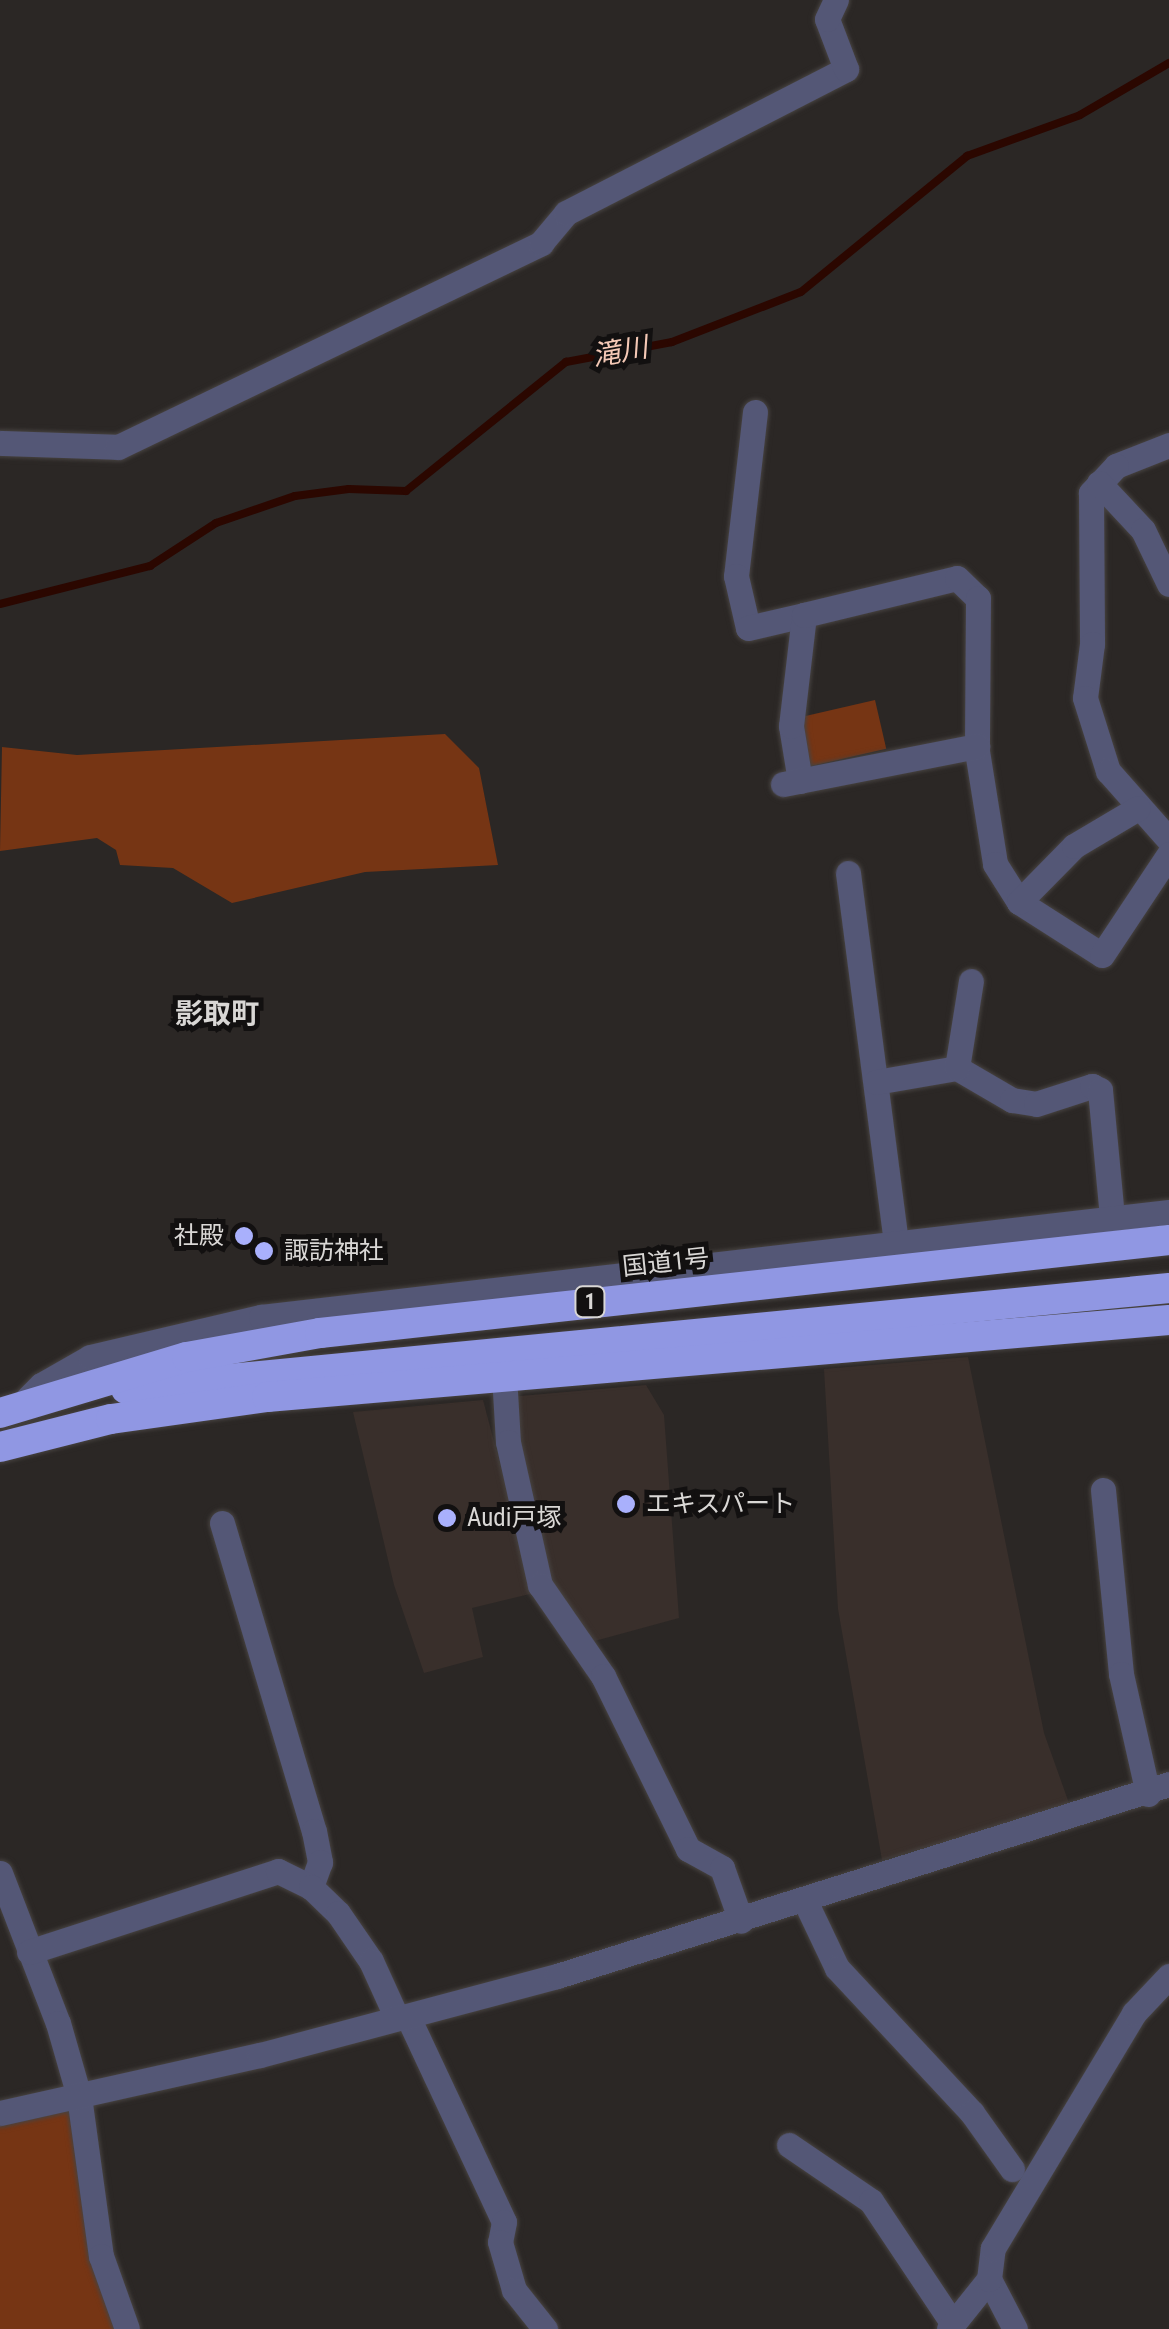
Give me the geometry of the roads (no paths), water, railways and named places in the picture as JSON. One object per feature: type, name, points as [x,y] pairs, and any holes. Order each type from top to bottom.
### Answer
[{"type":"highway","name":"国道1号","points":[[10,1410],[187,1357],[320,1333],[1169,1240]]},
{"type":"highway","name":"1","points":[[10,1410],[192,1380],[1169,1288]]},
{"type":"highway","points":[[0,1447],[184,1406],[504,1374],[1163,1320]]},
{"type":"street","points":[[0,444],[118,447],[540,243],[566,214],[846,69],[827,19],[836,0]]},
{"type":"street","points":[[755,412],[736,576],[748,628],[958,578],[978,598],[977,746],[995,864],[1019,902],[1102,956],[1169,854]]},
{"type":"street","points":[[1169,445],[1116,466],[1092,493],[1092,644],[1085,698],[1108,771],[1169,840]]},
{"type":"street","points":[[1099,483],[1143,530],[1169,584]]},
{"type":"street","points":[[804,615],[791,726],[791,783],[977,746]]},
{"type":"street","points":[[1019,902],[1074,846],[1138,808]]},
{"type":"street","points":[[848,872],[896,1241]]},
{"type":"street","points":[[957,1068],[971,981]]},
{"type":"street","points":[[876,1082],[957,1068],[1012,1100],[1036,1104],[1092,1086],[1100,1090],[1112,1216]]},
{"type":"street","points":[[10,1410],[41,1384],[90,1356],[261,1316],[1169,1212]]},
{"type":"street","points":[[504,1374],[508,1442],[540,1585],[603,1676],[688,1849],[722,1868],[741,1922]]},
{"type":"street","points":[[0,2113],[402,2017],[741,1922],[806,1902],[870,1874],[1008,1830],[1158,1789],[1121,1674],[1103,1490]]},
{"type":"street","points":[[222,1523],[314,1831],[320,1862],[310,1887]]},
{"type":"street","points":[[29,1952],[278,1871],[310,1887],[371,1961],[402,2017],[504,2222],[500,2242],[514,2290],[545,2329]]},
{"type":"street","points":[[0,1873],[6,1920],[29,1952],[79,2096],[101,2256],[127,2329]]},
{"type":"street","points":[[806,1902],[837,1968],[972,2113],[1012,2169]]},
{"type":"street","points":[[789,2146],[872,2201],[951,2326],[989,2279],[993,2248],[1134,2013],[1169,1976]]},
{"type":"street","points":[[989,2279],[1015,2329]]},
{"type":"waterway","name":"滝川","points":[[0,604],[150,566],[216,523],[295,496],[349,489],[406,491],[566,362],[672,342],[801,292],[967,156],[1080,115],[1169,63]]},
{"type":"place","name":"社殿","points":[[244,1236]]},
{"type":"place","name":"諏訪神社","points":[[264,1251]]},
{"type":"place","name":"エキスパート","points":[[626,1504]]},
{"type":"place","name":"Audi戸塚","points":[[447,1518]]},
{"type":"district","name":"影取町","points":[[217,1014]]}]
